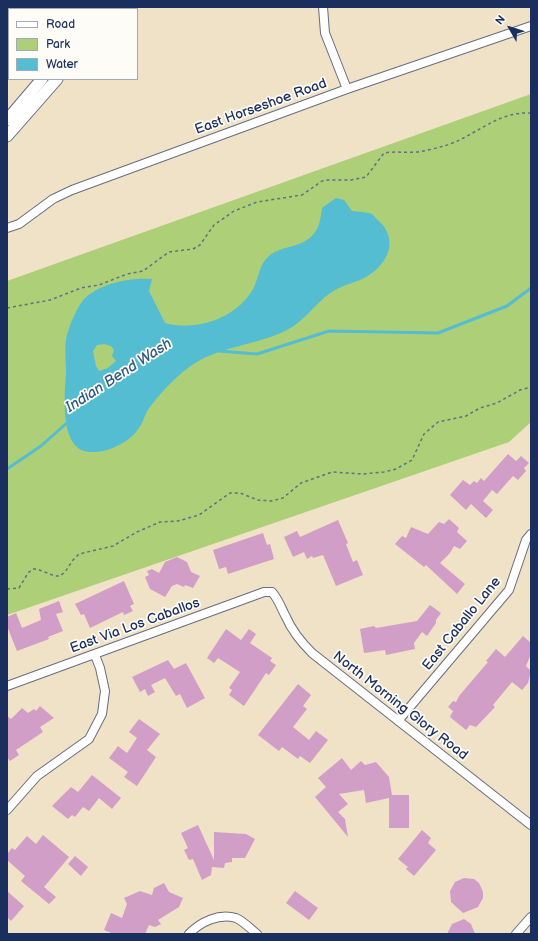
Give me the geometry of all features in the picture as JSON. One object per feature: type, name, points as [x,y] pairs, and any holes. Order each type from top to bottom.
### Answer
[{"type":"main road","points":[[7,120],[49,81]]},
{"type":"main road","points":[[7,136],[49,81]]},
{"type":"street","points":[[323,7],[325,33],[347,89]]},
{"type":"street","name":"East Horseshoe Road","points":[[7,228],[19,224],[53,199],[72,190],[347,89],[531,26]]},
{"type":"street","name":"East Caballo Lane","points":[[398,721],[509,590],[526,540],[531,534]]},
{"type":"street","name":"East Via Los Caballos","points":[[7,686],[264,592],[272,592]]},
{"type":"street","name":"North Morning Glory Road","points":[[272,592],[279,600],[286,618],[298,638],[312,653],[531,825]]},
{"type":"street","points":[[7,810],[37,776],[89,739],[102,714],[104,691],[100,668],[95,655]]},
{"type":"street","points":[[516,934],[531,917]]},
{"type":"street","points":[[189,934],[203,922],[217,918],[237,918],[257,934]]},
{"type":"path","points":[[7,308],[50,300],[81,288],[99,285],[127,274],[143,271],[169,252],[193,249],[200,245],[214,225],[234,211],[257,202],[302,195],[322,181],[360,179],[366,177],[384,153],[419,152],[444,146],[467,137],[483,126],[505,115],[515,113],[531,113]]},
{"type":"path","points":[[7,589],[19,588],[28,573],[33,569],[37,569],[55,576],[60,576],[79,554],[113,546],[137,532],[160,522],[178,521],[199,515],[230,494],[240,493],[258,500],[272,501],[283,498],[301,483],[332,472],[363,474],[396,469],[408,464],[412,460],[424,434],[438,422],[466,416],[480,408],[497,403],[520,390],[531,387]]},
{"type":"green space","points":[[531,94],[531,422],[509,442],[7,615],[7,281]]},
{"type":"water","points":[[336,198],[344,200],[352,211],[372,214],[379,221],[388,234],[389,248],[387,255],[378,268],[368,276],[335,290],[299,322],[285,331],[263,340],[228,349],[206,357],[189,367],[170,383],[149,408],[138,430],[121,444],[103,451],[91,452],[80,449],[73,442],[68,432],[66,420],[65,354],[67,335],[72,321],[79,306],[85,298],[99,288],[117,282],[135,279],[152,279],[149,291],[165,323],[190,326],[215,320],[237,308],[246,299],[255,285],[264,262],[271,254],[306,241],[312,236],[319,225],[322,208]],"holes":[[[104,344],[111,346],[114,350],[112,356],[116,361],[108,368],[99,371],[96,366],[93,351],[97,345]]]},
{"type":"building","points":[[508,454],[516,461],[521,456],[529,463],[524,468],[526,471],[518,480],[513,476],[497,494],[492,490],[483,501],[493,510],[486,518],[471,504],[466,510],[450,495],[463,480],[470,485],[474,481],[477,483],[481,478],[484,481]]},
{"type":"building","points":[[449,519],[459,528],[457,532],[467,541],[460,549],[454,546],[450,553],[440,563],[465,584],[457,594],[426,565],[424,567],[395,544],[402,536],[406,538],[411,527],[428,534],[439,522],[444,524]]},
{"type":"building","points":[[338,520],[348,543],[346,544],[353,562],[357,560],[363,575],[336,586],[323,555],[313,558],[312,556],[307,559],[304,552],[293,557],[284,537],[297,531],[300,537]]},
{"type":"building","points":[[263,533],[267,545],[270,544],[274,559],[228,574],[226,567],[219,569],[213,550]]},
{"type":"building","points":[[177,557],[187,562],[191,572],[200,576],[193,588],[185,585],[184,587],[177,584],[172,586],[165,597],[150,589],[145,577],[149,575],[147,571],[152,569],[159,573],[165,562]]},
{"type":"building","points":[[124,581],[134,604],[130,606],[133,611],[124,615],[123,612],[90,628],[84,614],[81,615],[75,604]]},
{"type":"building","points":[[59,601],[63,612],[56,614],[63,631],[48,637],[49,639],[17,651],[7,626],[7,617],[16,613],[22,628],[41,620],[39,609]]},
{"type":"building","points":[[430,605],[441,613],[427,636],[422,632],[414,643],[415,649],[386,655],[385,650],[364,653],[360,629],[374,626],[376,628],[417,621]]},
{"type":"building","points":[[226,629],[241,640],[249,629],[256,634],[250,643],[272,658],[270,661],[276,665],[269,675],[266,673],[244,706],[229,695],[232,690],[229,688],[240,672],[218,658],[214,663],[207,658]]},
{"type":"building","points":[[523,636],[531,643],[531,654],[526,666],[531,671],[528,683],[522,690],[512,682],[493,705],[495,707],[476,727],[470,725],[466,730],[450,717],[453,711],[448,707],[453,701],[456,702],[459,696],[488,662],[486,661],[496,649],[505,657]]},
{"type":"building","points":[[168,660],[174,669],[186,663],[205,698],[187,708],[180,694],[176,696],[165,678],[151,685],[155,692],[148,696],[145,689],[140,692],[132,677]]},
{"type":"building","points":[[298,684],[311,695],[303,706],[307,709],[293,727],[309,740],[316,731],[328,740],[310,763],[300,756],[298,759],[282,747],[279,751],[258,735]]},
{"type":"building","points":[[40,706],[54,718],[40,727],[43,732],[16,750],[19,755],[10,761],[7,757],[7,716],[11,719],[22,708],[28,713],[34,709],[36,711]]},
{"type":"building","points":[[139,719],[160,734],[147,750],[156,757],[137,786],[124,777],[128,772],[109,758],[118,746],[127,753],[137,738],[129,732]]},
{"type":"building","points":[[342,758],[351,770],[361,761],[365,765],[376,762],[389,777],[392,795],[409,795],[409,828],[389,828],[389,798],[366,803],[364,790],[339,794],[348,804],[338,812],[345,819],[348,837],[315,797],[326,787],[318,778]]},
{"type":"building","points":[[92,775],[121,798],[112,809],[99,798],[89,811],[83,807],[75,817],[72,815],[68,819],[52,806],[71,787],[78,792]]},
{"type":"building","points":[[198,825],[214,860],[214,832],[246,834],[255,839],[245,858],[232,858],[232,862],[225,863],[224,868],[212,867],[211,875],[202,880],[193,859],[189,860],[184,850],[188,848],[181,833]]},
{"type":"building","points":[[422,830],[431,838],[428,843],[436,850],[414,876],[406,869],[408,867],[398,859]]},
{"type":"building","points":[[43,835],[69,857],[44,887],[56,897],[49,904],[21,881],[25,876],[7,860],[7,854],[12,848],[15,850],[27,836],[36,844]]},
{"type":"building","points":[[75,856],[88,867],[81,876],[68,864]]},
{"type":"building","points":[[464,878],[474,879],[479,883],[483,892],[483,898],[478,907],[463,913],[451,902],[450,891],[455,882]]},
{"type":"building","points":[[164,883],[169,892],[183,898],[179,907],[158,920],[161,924],[155,927],[149,925],[145,934],[114,934],[104,930],[111,913],[122,918],[127,904],[124,898],[140,891],[152,895],[154,888]]},
{"type":"building","points":[[7,891],[24,906],[11,921],[7,917]]},
{"type":"building","points":[[295,891],[318,908],[309,920],[286,903]]},
{"type":"building","points":[[464,919],[471,924],[475,934],[447,934],[452,924]]},
{"type":"waterway","name":"Indian Bend Wash","points":[[219,351],[257,354],[329,331],[438,333],[507,306],[531,288]]},
{"type":"waterway","name":"Indian Bend Wash","points":[[7,469],[41,446],[69,421]]}]
